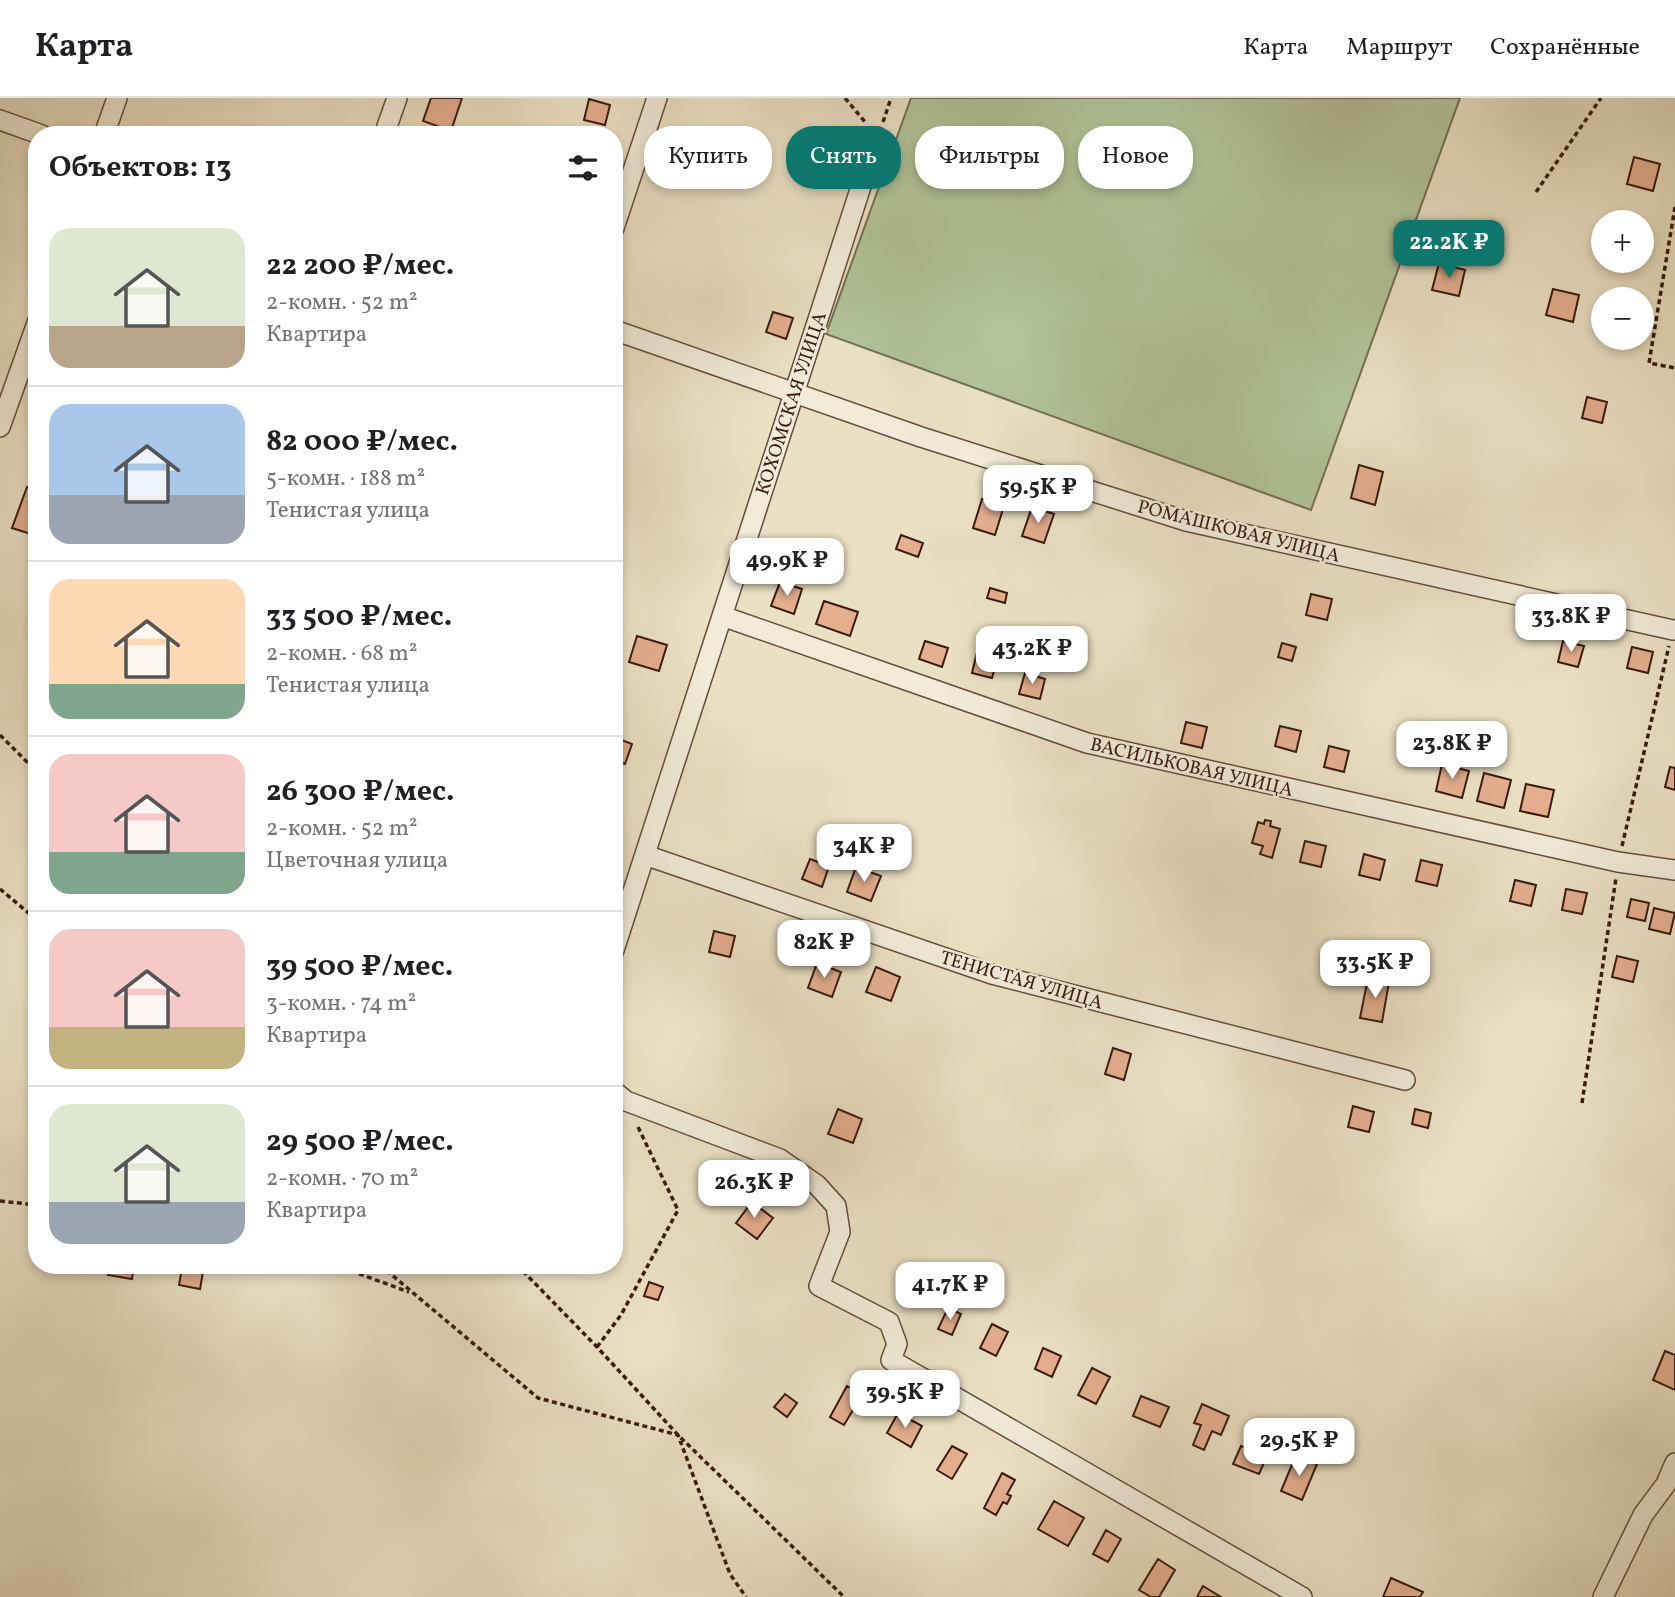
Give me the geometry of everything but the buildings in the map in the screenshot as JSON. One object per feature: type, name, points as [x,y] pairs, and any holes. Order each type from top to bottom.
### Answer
[{"type":"street","points":[[107,126],[117,98]]},
{"type":"street","points":[[387,126],[397,98]]},
{"type":"street","points":[[623,201],[657,98]]},
{"type":"street","points":[[0,120],[28,130]]},
{"type":"street","name":"КОХОМСКАЯ УЛИЦА","points":[[623,922],[860,189]]},
{"type":"street","name":"РОМАШКОВАЯ УЛИЦА","points":[[623,333],[794,391],[921,438],[1186,521],[1673,630]]},
{"type":"street","points":[[0,427],[28,348]]},
{"type":"street","name":"ВАСИЛЬКОВАЯ УЛИЦА","points":[[722,616],[1087,743],[1618,862],[1675,870]]},
{"type":"street","name":"ТЕНИСТАЯ УЛИЦА","points":[[645,855],[992,974],[1405,1080]]},
{"type":"street","points":[[623,1097],[780,1159],[817,1185],[836,1206],[840,1232],[820,1286],[890,1322],[897,1345],[891,1360],[1302,1597]]},
{"type":"street","points":[[1603,1597],[1643,1515],[1666,1484],[1675,1463]]},
{"type":"path","points":[[845,98],[868,126]]},
{"type":"path","points":[[881,126],[891,98]]},
{"type":"path","points":[[1536,192],[1601,98]]},
{"type":"path","points":[[1675,207],[1649,363],[1675,368]]},
{"type":"path","points":[[0,735],[28,763]]},
{"type":"path","points":[[0,889],[28,912]]},
{"type":"path","points":[[597,1347],[621,1315],[678,1210],[623,1102]]},
{"type":"path","points":[[0,1201],[28,1204]]},
{"type":"path","points":[[360,1274],[414,1294]]},
{"type":"path","points":[[391,1274],[538,1398],[678,1435]]},
{"type":"path","points":[[526,1274],[678,1435],[844,1597]]},
{"type":"path","points":[[678,1435],[730,1574],[746,1597]]},
{"type":"green space","points":[[911,98],[1460,98],[1311,510],[826,334],[878,189],[901,189],[901,126]]}]
